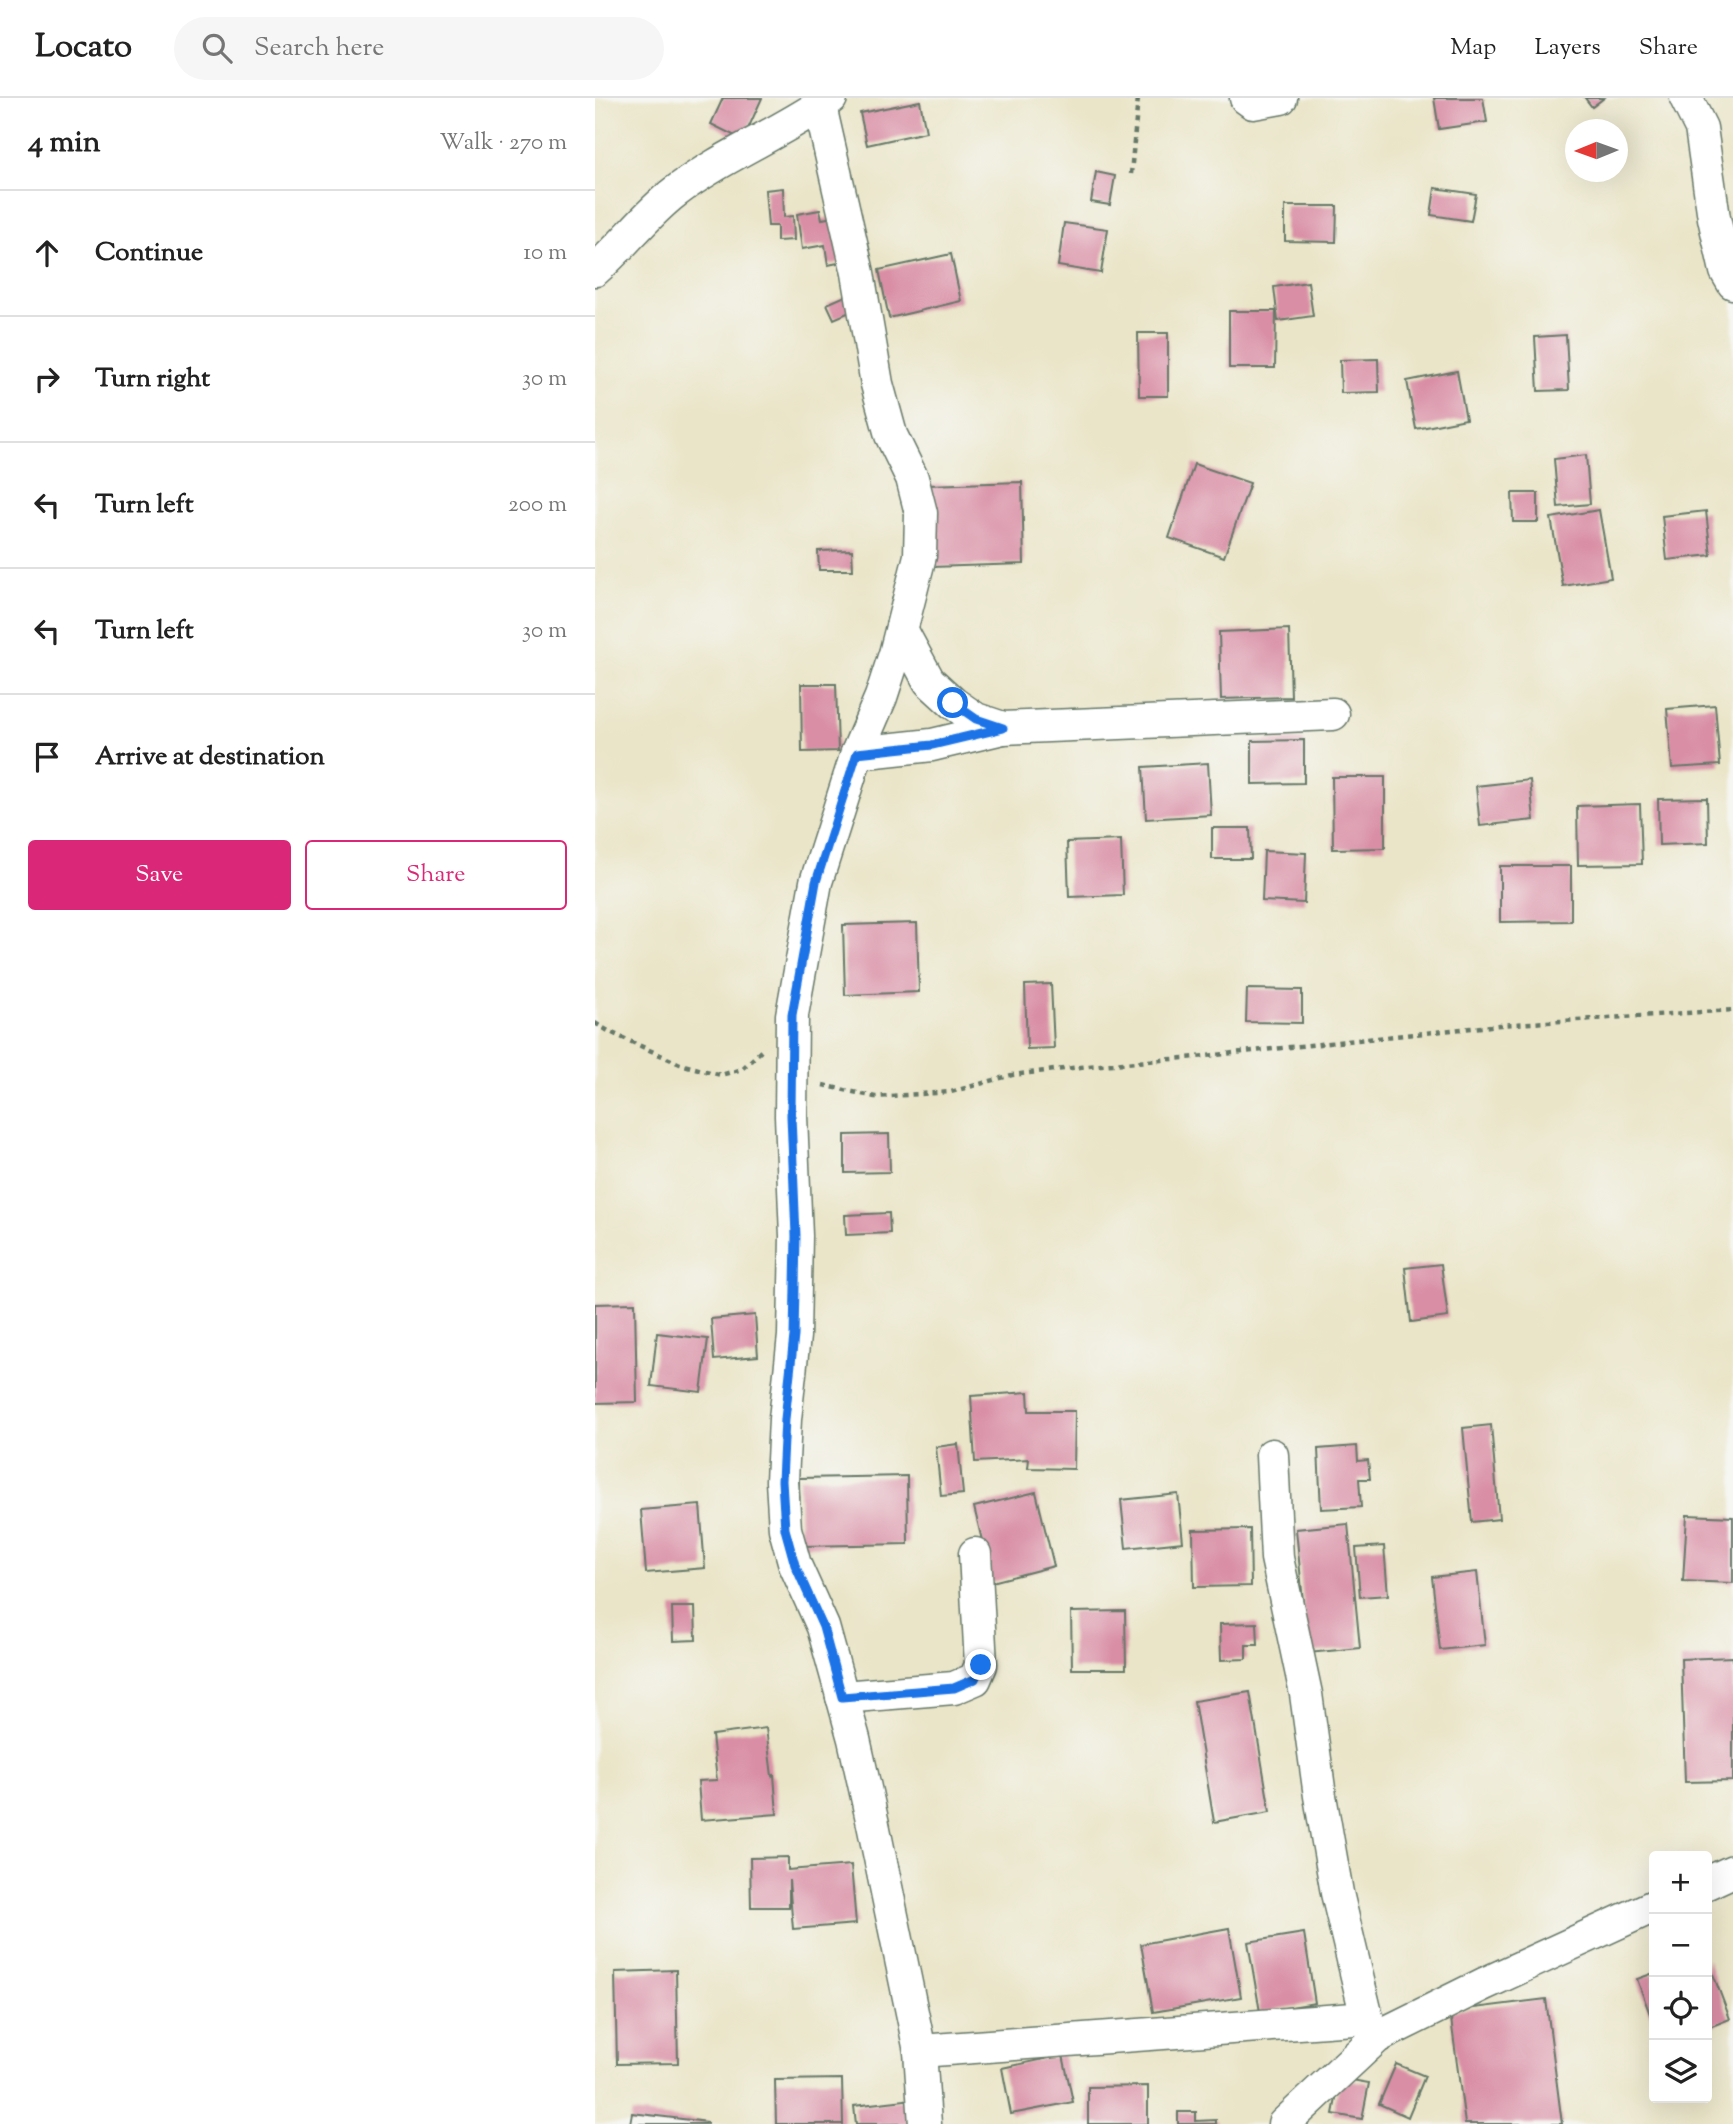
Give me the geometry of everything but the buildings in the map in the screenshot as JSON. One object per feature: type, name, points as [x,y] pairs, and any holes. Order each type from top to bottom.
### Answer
[{"type":"street","points":[[1246,98],[1253,103],[1281,98]]},
{"type":"street","points":[[1686,98],[1701,128],[1714,218],[1726,271],[1733,283]]},
{"type":"street","points":[[595,270],[675,192],[743,148],[825,102],[877,384],[891,435],[912,478],[921,513],[920,556],[902,631],[881,697],[857,753],[816,882],[800,964],[793,1022],[791,1116],[796,1249],[794,1336],[785,1419],[783,1469],[785,1529],[795,1565],[823,1627],[854,1739],[920,2051],[925,2124]]},
{"type":"street","points":[[902,631],[929,681],[976,719],[1003,728]]},
{"type":"street","points":[[857,753],[932,745],[1003,728],[1333,714]]},
{"type":"street","points":[[1272,1455],[1277,1558],[1306,1694],[1319,1796],[1337,1893],[1372,2028]]},
{"type":"street","points":[[842,1697],[954,1688],[975,1679],[981,1665],[975,1554]]},
{"type":"street","points":[[1712,1880],[1733,1871]]},
{"type":"street","points":[[920,2051],[1372,2028],[1484,1984],[1649,1908]]},
{"type":"street","points":[[1285,2124],[1372,2028]]},
{"type":"path","points":[[1131,174],[1138,98]]},
{"type":"path","points":[[792,1077],[875,1097],[951,1092],[1012,1075],[1089,1066],[1500,1025],[1733,1010]]},
{"type":"path","points":[[595,1023],[680,1063],[720,1075],[742,1069],[793,1022]]},
{"type":"route","points":[[953,703],[976,719],[1003,728],[932,745],[857,753],[816,882],[792,1015],[791,1116],[796,1236],[794,1336],[785,1419],[782,1481],[785,1529],[795,1565],[823,1627],[842,1697],[954,1688],[975,1679],[981,1665]]}]
